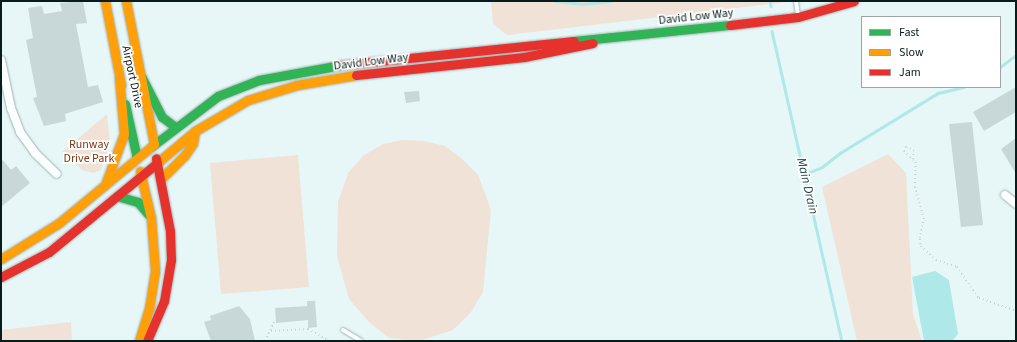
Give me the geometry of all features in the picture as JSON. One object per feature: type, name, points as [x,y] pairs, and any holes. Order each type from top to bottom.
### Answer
[{"type":"main road","name":"Airport Drive","points":[[105,1],[119,77],[137,158]]},
{"type":"main road","name":"Airport Drive","points":[[126,1],[154,144]]},
{"type":"main road","name":"David Low Way","points":[[1,259],[47,233],[174,126],[218,96],[276,75],[312,68],[798,17],[854,1]]},
{"type":"main road","name":"David Low Way","points":[[1,277],[49,252],[195,131],[234,106],[297,85],[358,75],[524,57],[587,46],[609,38]]},
{"type":"main road","points":[[523,46],[524,57]]},
{"type":"main road","points":[[141,76],[162,117],[174,126]]},
{"type":"main road","points":[[105,185],[124,134],[119,77]]},
{"type":"main road","points":[[161,179],[185,154],[193,143],[195,131]]},
{"type":"main road","points":[[147,341],[164,301],[171,260],[170,231],[154,144]]},
{"type":"main road","points":[[137,158],[151,218],[155,281],[138,341]]},
{"type":"main road","points":[[117,196],[138,202],[151,218]]},
{"type":"street","points":[[1,60],[11,108],[20,132],[35,153],[57,174]]},
{"type":"street","points":[[1005,195],[1016,204]]},
{"type":"lane","points":[[796,1],[798,17]]},
{"type":"lane","points":[[343,330],[360,341]]},
{"type":"path","points":[[912,159],[914,151],[906,147],[904,151],[912,159],[917,171],[918,203],[924,218],[920,239],[921,246],[936,260],[957,267],[979,298],[1016,311]]},
{"type":"path","points":[[265,341],[274,322]]},
{"type":"path","points":[[271,331],[308,329],[330,341]]},
{"type":"green space","points":[[491,1],[796,1],[507,35],[493,24]]},
{"type":"green space","name":"Runway Drive Park","points":[[107,114],[110,143],[101,170],[93,173],[82,170],[62,152]]},
{"type":"green space","points":[[402,140],[424,141],[445,146],[461,158],[478,175],[491,210],[483,292],[471,312],[453,330],[419,341],[389,338],[369,322],[349,299],[337,256],[338,202],[348,173],[363,156],[383,144]]},
{"type":"green space","points":[[888,154],[906,173],[913,314],[922,341],[857,341],[822,187]]},
{"type":"green space","points":[[298,155],[309,287],[221,294],[210,163]]},
{"type":"green space","points":[[71,322],[72,341],[1,341],[1,330]]},
{"type":"water","points":[[935,271],[949,280],[958,334],[952,341],[924,341],[912,277]]},
{"type":"building","points":[[83,1],[87,23],[76,24],[88,87],[98,85],[103,102],[65,114],[66,121],[44,126],[33,98],[37,97],[26,40],[33,38],[28,8],[42,6],[44,14],[62,11],[60,3]]},
{"type":"building","points":[[1016,87],[1016,112],[984,131],[973,112]]},
{"type":"building","points":[[419,91],[420,101],[406,103],[404,92]]},
{"type":"building","points":[[972,122],[983,225],[961,227],[949,124]]},
{"type":"building","points":[[1016,138],[1016,174],[1001,149]]},
{"type":"building","points":[[1,158],[11,170],[16,166],[30,183],[1,207]]},
{"type":"building","points":[[307,301],[315,301],[317,327],[308,328],[308,320],[276,323],[275,308],[307,306]]},
{"type":"building","points":[[239,306],[250,319],[255,341],[211,341],[204,322],[211,320],[210,316]]},
{"type":"waterway","points":[[555,1],[582,4],[611,1]]},
{"type":"waterway","name":"Main Drain","points":[[770,1],[771,6]]},
{"type":"waterway","name":"Main Drain","points":[[772,31],[842,341]]},
{"type":"waterway","points":[[1001,66],[1016,55]]},
{"type":"waterway","points":[[805,174],[822,167],[840,153],[938,93],[959,88]]},
{"type":"traffic: fast","points":[[574,41],[730,25]]},
{"type":"traffic: fast","points":[[151,147],[218,96],[259,80],[341,65]]},
{"type":"traffic: fast","points":[[141,76],[162,117],[174,126]]},
{"type":"traffic: fast","points":[[125,104],[137,158]]},
{"type":"traffic: fast","points":[[117,196],[138,202],[148,214]]},
{"type":"traffic: slow","points":[[105,1],[121,85]]},
{"type":"traffic: slow","points":[[126,1],[154,144]]},
{"type":"traffic: slow","points":[[157,163],[195,131],[248,100],[297,85],[356,75]]},
{"type":"traffic: slow","points":[[105,185],[124,134],[119,77]]},
{"type":"traffic: slow","points":[[161,179],[185,155],[193,143],[195,131]]},
{"type":"traffic: slow","points":[[1,259],[59,223],[151,147]]},
{"type":"traffic: slow","points":[[139,341],[149,309],[155,270],[151,218],[140,171]]},
{"type":"traffic: jam","points":[[730,25],[798,17],[854,1]]},
{"type":"traffic: jam","points":[[341,65],[574,41]]},
{"type":"traffic: jam","points":[[356,75],[524,57],[593,43]]},
{"type":"traffic: jam","points":[[147,341],[164,301],[171,260],[170,231],[156,158]]},
{"type":"traffic: jam","points":[[1,277],[49,252],[157,163]]}]
